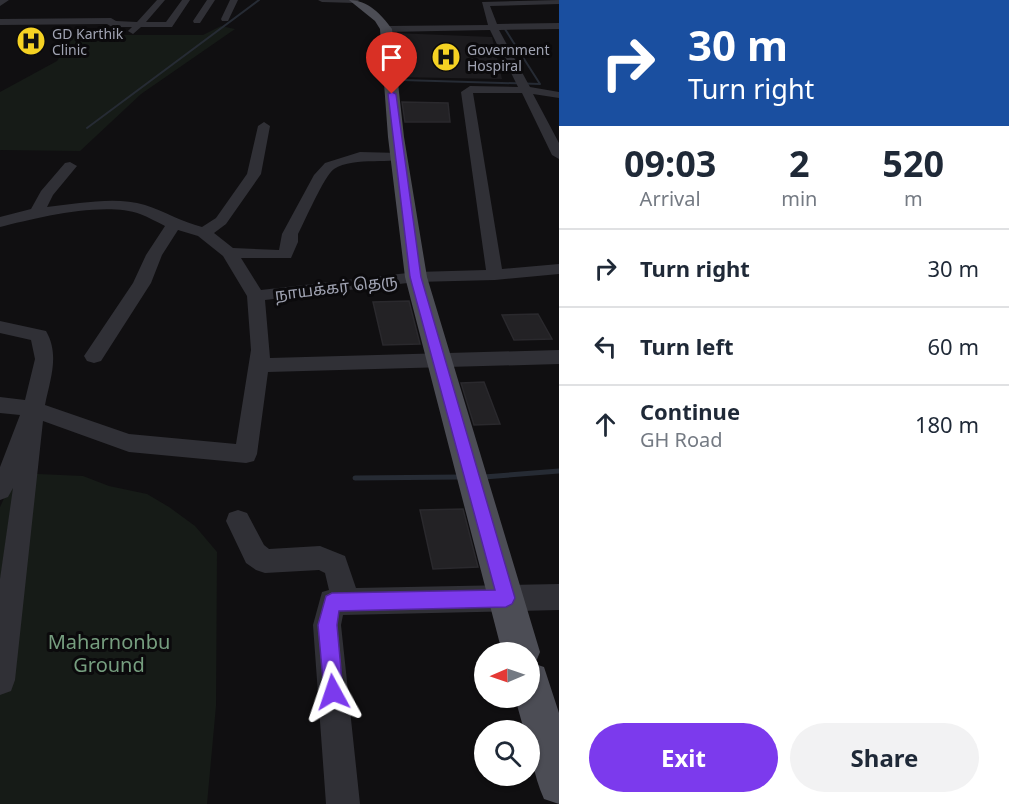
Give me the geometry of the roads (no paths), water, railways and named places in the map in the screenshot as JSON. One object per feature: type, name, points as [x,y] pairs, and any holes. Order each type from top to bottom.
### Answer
[{"type":"main road","points":[[354,1],[379,19],[386,29],[399,157],[416,277],[518,642]]},
{"type":"main road","points":[[538,708],[559,784]]},
{"type":"street","points":[[0,4],[5,0]]},
{"type":"street","points":[[131,33],[161,0]]},
{"type":"street","points":[[0,22],[111,21],[112,24],[169,25],[186,0]]},
{"type":"street","points":[[197,21],[211,0]]},
{"type":"street","points":[[225,19],[234,0]]},
{"type":"street","points":[[322,0],[354,1]]},
{"type":"street","points":[[559,1],[484,2],[493,27],[559,155]]},
{"type":"street","points":[[0,32],[15,22]]},
{"type":"street","points":[[386,29],[559,26]]},
{"type":"street","points":[[495,275],[467,92],[470,89],[526,90],[559,95]]},
{"type":"street","points":[[204,233],[221,221],[254,174],[264,126]]},
{"type":"street","points":[[229,253],[285,255],[290,242],[290,234],[307,206],[321,175],[330,166],[360,156],[399,157]]},
{"type":"street","points":[[37,212],[46,194],[70,166]]},
{"type":"street","points":[[0,222],[37,212],[113,205],[142,209],[174,225],[204,233],[229,253],[256,296],[261,350],[246,454],[129,443],[33,409],[0,405]]},
{"type":"street","points":[[94,356],[142,283],[153,255],[174,225]]},
{"type":"street","name":"நாயக்கர் தெரு","points":[[256,296],[416,277],[495,275],[559,269]]},
{"type":"street","points":[[0,327],[39,336],[45,359],[33,409],[8,477],[0,490]]},
{"type":"street","points":[[258,365],[559,357]]},
{"type":"street","points":[[0,680],[29,460],[33,409]]},
{"type":"street","points":[[238,521],[255,554],[265,561],[320,558],[336,565],[346,602]]},
{"type":"street","points":[[343,804],[327,625],[332,602],[559,597]]},
{"type":"waterway","points":[[87,128],[259,0]]},
{"type":"waterway","points":[[402,80],[540,84],[503,26]]},
{"type":"waterway","points":[[484,477],[559,471]]},
{"type":"waterway","points":[[355,478],[460,477]]},
{"type":"place","name":"GD Karthik Clinic","points":[[31,41]]},
{"type":"place","name":"Government Hospiral","points":[[446,57]]},
{"type":"park label","name":"Maharnonbu Ground","points":[[109,652]]}]
